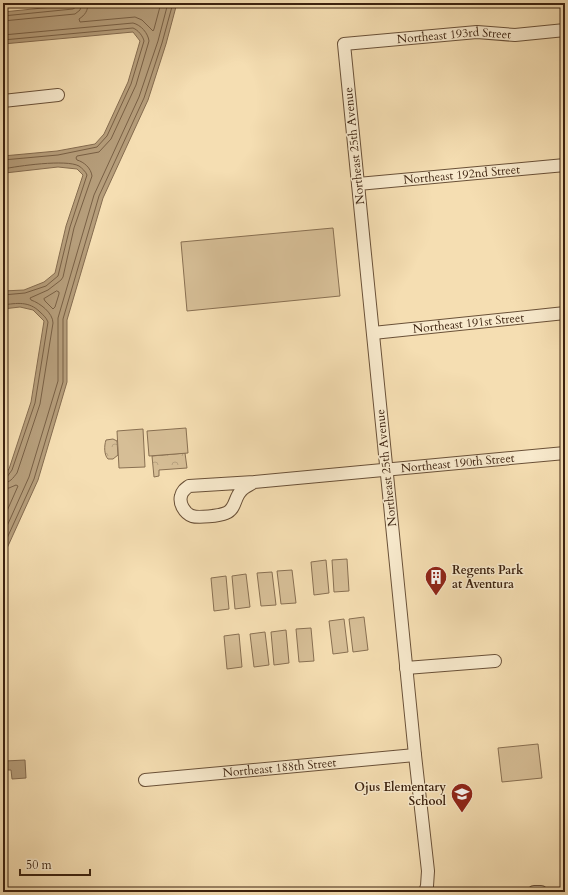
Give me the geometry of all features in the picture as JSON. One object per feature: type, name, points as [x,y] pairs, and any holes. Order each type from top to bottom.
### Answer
[{"type":"street","name":"Northeast 193rd Street","points":[[344,44],[466,33],[485,32],[515,35],[565,30]]},
{"type":"street","name":"Northeast 25th Avenue","points":[[344,44],[406,668],[428,871],[425,892]]},
{"type":"street","points":[[3,101],[58,95]]},
{"type":"street","name":"Northeast 192nd Street","points":[[358,184],[565,165]]},
{"type":"street","name":"Northeast 191st Street","points":[[373,333],[565,313]]},
{"type":"street","name":"Northeast 190th Street","points":[[254,482],[241,490],[232,510],[222,515],[198,517],[191,516],[186,513],[180,502],[184,490],[189,486],[254,482],[565,453]]},
{"type":"street","points":[[406,668],[494,661]]},
{"type":"street","name":"Northeast 188th Street","points":[[145,780],[415,754]]},
{"type":"street","points":[[534,892],[541,892]]},
{"type":"green space","points":[[333,228],[340,296],[187,311],[181,242]]},
{"type":"green space","points":[[186,428],[188,453],[149,456],[147,431]]},
{"type":"green space","points":[[143,429],[145,467],[119,468],[117,431]]},
{"type":"green space","points":[[113,439],[117,441],[118,455],[113,459],[108,459],[105,453],[105,442],[106,440]]},
{"type":"green space","points":[[185,453],[187,468],[159,470],[159,476],[154,477],[152,456]]},
{"type":"green space","points":[[347,559],[349,591],[334,592],[332,560]]},
{"type":"green space","points":[[326,560],[329,593],[314,595],[311,562]]},
{"type":"green space","points":[[292,570],[296,603],[281,604],[277,571]]},
{"type":"green space","points":[[272,572],[276,605],[261,606],[257,573]]},
{"type":"green space","points":[[246,574],[250,607],[235,609],[232,576]]},
{"type":"green space","points":[[226,576],[229,609],[214,611],[211,578]]},
{"type":"green space","points":[[364,617],[368,650],[353,652],[349,619]]},
{"type":"green space","points":[[344,619],[348,652],[333,654],[329,621]]},
{"type":"green space","points":[[311,628],[314,661],[299,662],[296,629]]},
{"type":"green space","points":[[286,630],[289,663],[274,665],[271,632]]},
{"type":"green space","points":[[265,632],[269,665],[254,667],[250,634]]},
{"type":"green space","points":[[239,634],[242,667],[227,669],[224,636]]},
{"type":"green space","points":[[538,744],[542,778],[502,782],[498,748]]},
{"type":"water","points":[[92,3],[177,3],[166,44],[148,100],[103,198],[67,320],[67,382],[38,480],[3,557],[3,476],[9,469],[31,402],[44,321],[33,310],[20,307],[3,309],[3,291],[24,290],[44,282],[55,273],[66,226],[83,175],[77,169],[58,167],[3,174],[3,156],[57,151],[95,144],[104,134],[128,82],[140,41],[133,32],[3,44],[3,12]]},
{"type":"water","points":[[3,750],[5,761],[25,760],[26,778],[12,779],[11,770],[6,770],[6,781],[3,782]]},
{"type":"place","name":"Regents Park at Aventura","points":[[436,596]]},
{"type":"place","name":"Ojus Elementary School","points":[[462,814]]}]
